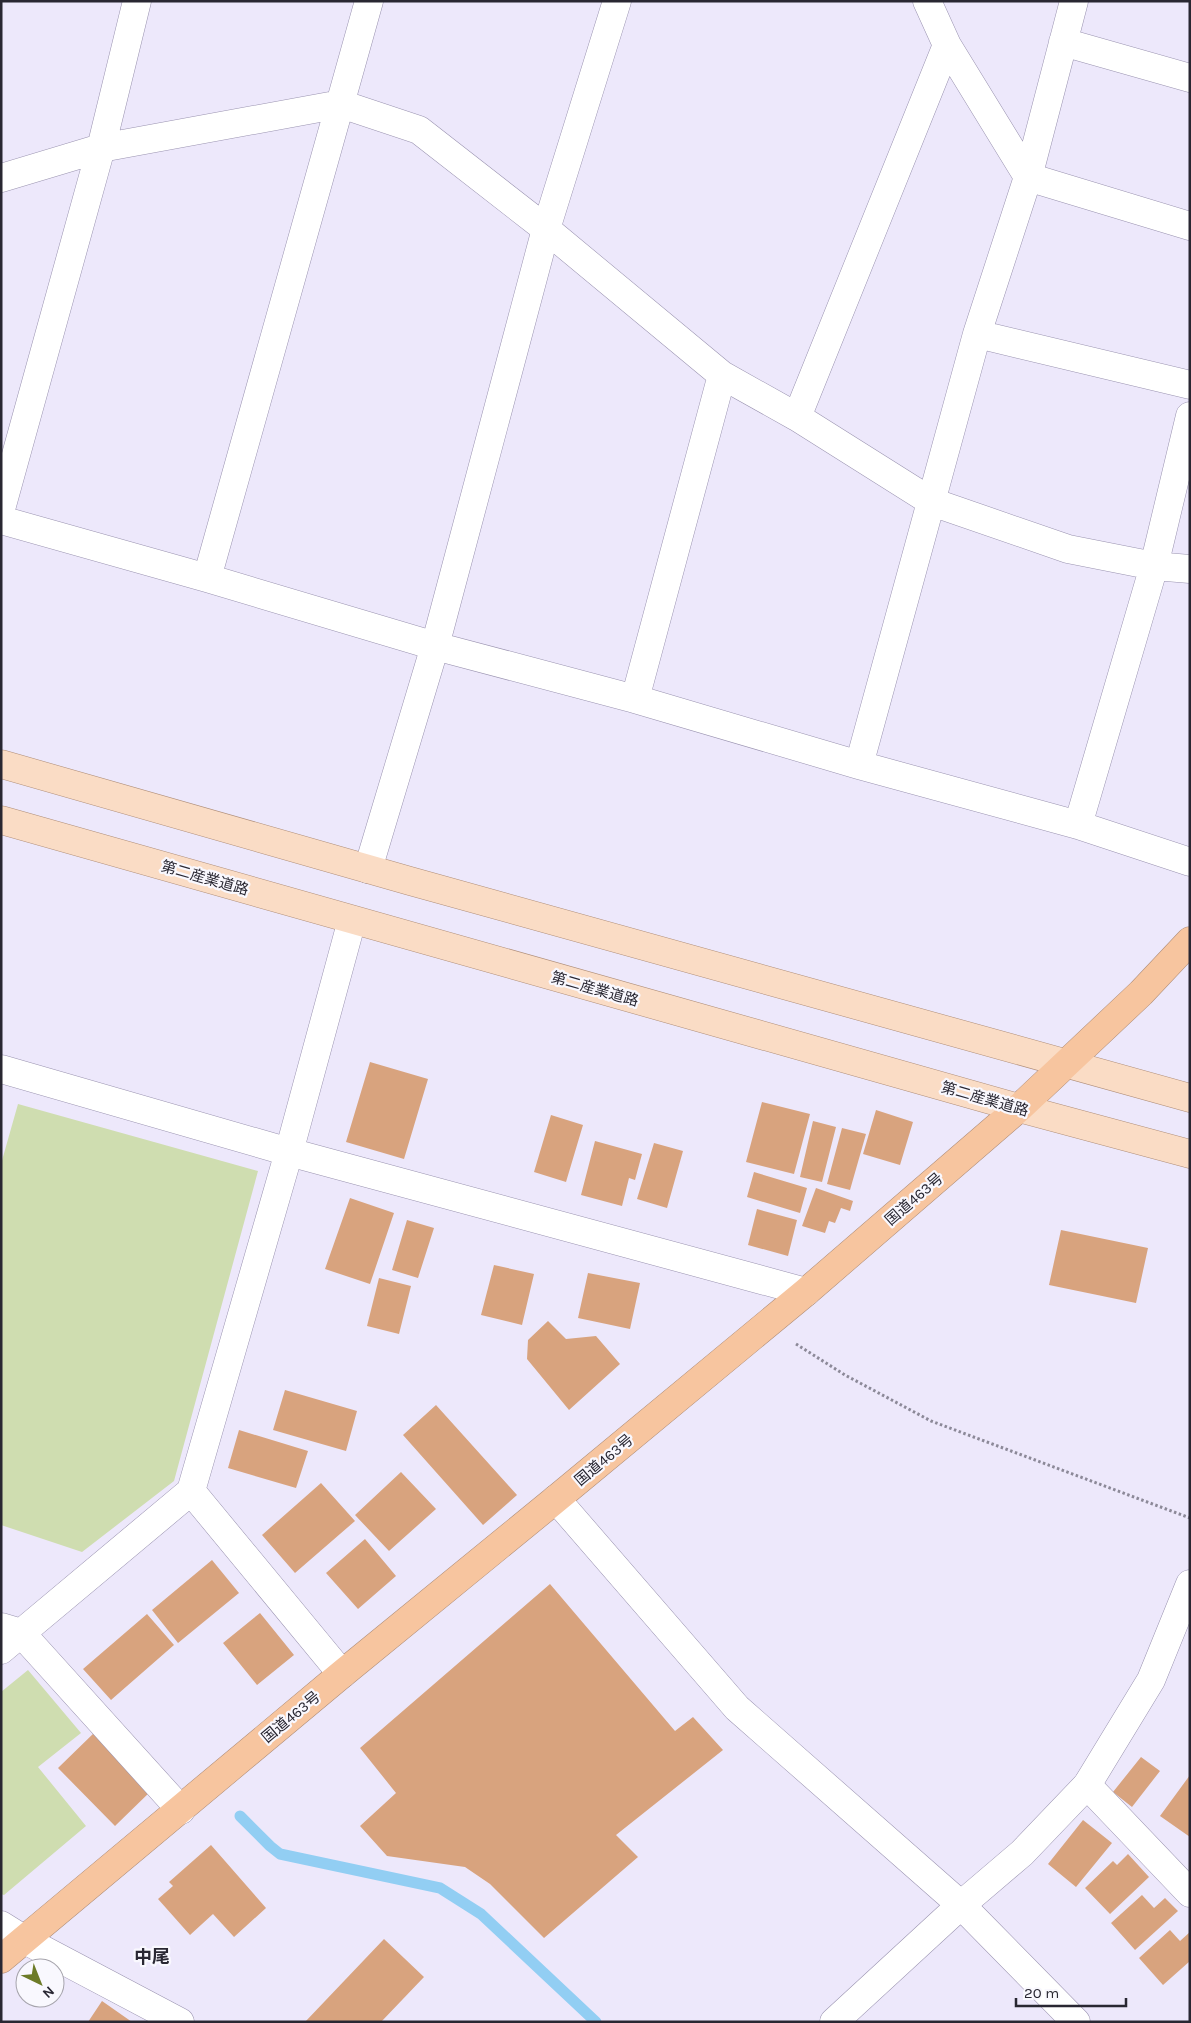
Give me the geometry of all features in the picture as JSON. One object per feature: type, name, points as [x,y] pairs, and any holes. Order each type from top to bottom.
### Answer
[{"type":"highway","name":"国道463号","points":[[1,1959],[342,1674],[806,1292],[1019,1108],[1141,993],[1190,941]]},
{"type":"main road","points":[[1,764],[368,869],[1190,1098]]},
{"type":"main road","name":"第二産業道路","points":[[1,820],[1019,1108],[1190,1154]]},
{"type":"street","points":[[1,509],[101,148],[137,1]]},
{"type":"street","points":[[207,578],[369,1]]},
{"type":"street","points":[[368,869],[435,646],[546,229],[617,1]]},
{"type":"street","points":[[927,1],[947,45],[1028,177],[1190,226]]},
{"type":"street","points":[[859,765],[978,334],[1028,177],[1074,1]]},
{"type":"street","points":[[1063,42],[1190,78]]},
{"type":"street","points":[[797,418],[947,45]]},
{"type":"street","points":[[1,178],[101,148],[341,104],[419,130],[546,229],[722,375],[797,418],[932,502],[1068,549],[1154,566],[1190,570]]},
{"type":"street","points":[[978,334],[1190,385]]},
{"type":"street","points":[[635,699],[722,375]]},
{"type":"street","points":[[1078,826],[1154,566],[1190,416]]},
{"type":"street","points":[[1,520],[207,578],[435,646],[635,699],[859,765],[1078,826],[1190,862]]},
{"type":"street","points":[[181,1810],[8,1637],[191,1491],[290,1152],[352,920]]},
{"type":"street","points":[[1,1069],[290,1152],[806,1292]]},
{"type":"street","points":[[191,1491],[342,1674]]},
{"type":"street","points":[[556,1499],[736,1708],[961,1905],[1076,2022]]},
{"type":"street","points":[[834,2022],[961,1905],[1022,1853],[1087,1785],[1151,1680],[1190,1584]]},
{"type":"street","points":[[1087,1785],[1190,1893]]},
{"type":"street","points":[[1,1925],[25,1940],[180,2022]]},
{"type":"path","points":[[769,1321],[804,1350],[845,1376],[931,1421],[1190,1518]]},
{"type":"green space","points":[[18,1104],[258,1171],[174,1481],[82,1552],[1,1525],[1,1164]]},
{"type":"green space","points":[[28,1670],[81,1733],[38,1767],[86,1826],[4,1895],[1,1894],[1,1692]]},
{"type":"building","points":[[370,1062],[428,1079],[404,1159],[346,1142]]},
{"type":"building","points":[[762,1102],[810,1114],[794,1174],[746,1162]]},
{"type":"building","points":[[876,1110],[913,1122],[900,1165],[863,1154]]},
{"type":"building","points":[[551,1115],[583,1125],[566,1182],[534,1172]]},
{"type":"building","points":[[813,1121],[836,1127],[822,1182],[800,1177]]},
{"type":"building","points":[[842,1128],[866,1134],[850,1190],[827,1184]]},
{"type":"building","points":[[595,1141],[642,1154],[635,1180],[629,1178],[622,1206],[581,1195]]},
{"type":"building","points":[[654,1143],[683,1151],[667,1208],[637,1199]]},
{"type":"building","points":[[754,1172],[807,1188],[800,1213],[747,1197]]},
{"type":"building","points":[[816,1188],[853,1201],[850,1211],[841,1208],[835,1223],[829,1221],[825,1233],[802,1226]]},
{"type":"building","points":[[350,1198],[394,1213],[370,1284],[325,1269]]},
{"type":"building","points":[[757,1209],[797,1220],[788,1256],[748,1245]]},
{"type":"building","points":[[407,1220],[434,1228],[418,1278],[392,1270]]},
{"type":"building","points":[[1061,1230],[1148,1248],[1136,1303],[1049,1285]]},
{"type":"building","points":[[494,1265],[534,1274],[522,1325],[481,1315]]},
{"type":"building","points":[[588,1273],[640,1283],[630,1329],[578,1318]]},
{"type":"building","points":[[379,1278],[411,1286],[399,1334],[367,1326]]},
{"type":"building","points":[[548,1321],[566,1339],[596,1336],[620,1364],[569,1410],[527,1359],[528,1340]]},
{"type":"building","points":[[285,1390],[357,1411],[346,1451],[273,1430]]},
{"type":"building","points":[[436,1405],[517,1495],[483,1525],[403,1435]]},
{"type":"building","points":[[239,1430],[308,1451],[296,1488],[228,1468]]},
{"type":"building","points":[[401,1472],[436,1509],[389,1551],[355,1515]]},
{"type":"building","points":[[321,1483],[355,1521],[295,1573],[262,1535]]},
{"type":"building","points":[[365,1539],[396,1576],[358,1609],[326,1573]]},
{"type":"building","points":[[212,1560],[239,1593],[178,1643],[152,1610]]},
{"type":"building","points":[[550,1584],[675,1731],[693,1717],[723,1750],[616,1835],[638,1857],[544,1938],[490,1884],[465,1867],[387,1856],[360,1826],[396,1793],[360,1748]]},
{"type":"building","points":[[260,1613],[294,1655],[257,1685],[223,1643]]},
{"type":"building","points":[[147,1614],[174,1645],[111,1700],[83,1669]]},
{"type":"building","points":[[96,1731],[153,1789],[115,1826],[58,1768]]},
{"type":"building","points":[[1141,1757],[1160,1771],[1132,1807],[1113,1792]]},
{"type":"building","points":[[1190,1775],[1190,1837],[1160,1816]]},
{"type":"building","points":[[1083,1820],[1112,1843],[1076,1887],[1048,1864]]},
{"type":"building","points":[[211,1845],[266,1908],[234,1937],[213,1914],[190,1935],[158,1899],[173,1886],[169,1882]]},
{"type":"building","points":[[1128,1854],[1149,1877],[1110,1914],[1085,1888],[1113,1861],[1117,1865]]},
{"type":"building","points":[[1142,1895],[1154,1908],[1165,1898],[1178,1911],[1135,1950],[1111,1923]]},
{"type":"building","points":[[1170,1930],[1180,1941],[1190,1932],[1190,1961],[1163,1985],[1139,1958]]},
{"type":"building","points":[[384,1939],[424,1977],[381,2022],[305,2022]]},
{"type":"building","points":[[102,2001],[132,2022],[88,2022]]},
{"type":"waterway","points":[[240,1816],[280,1854],[440,1888],[481,1914],[596,2022]]},
{"type":"district","name":"中尾","points":[[152,1957]]}]
